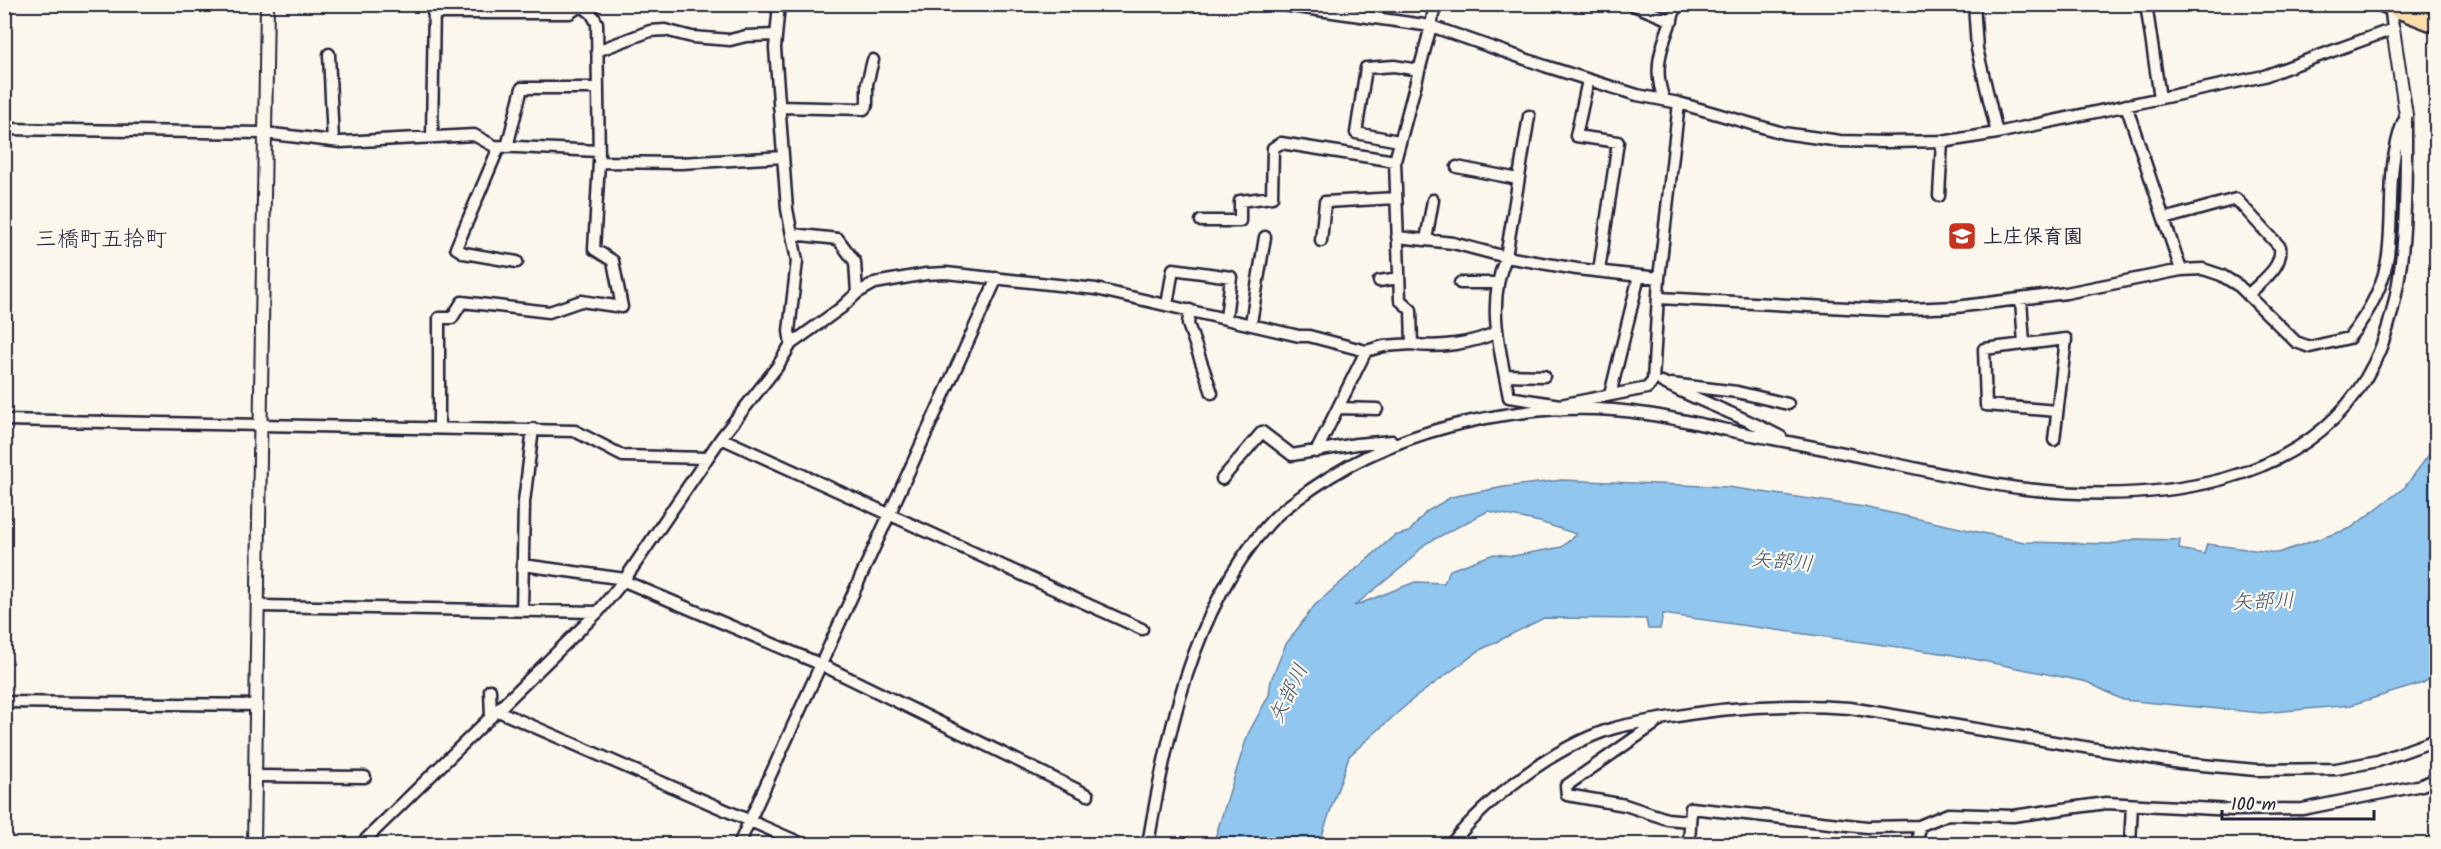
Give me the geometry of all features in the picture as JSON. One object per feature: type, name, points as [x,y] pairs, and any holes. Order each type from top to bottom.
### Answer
[{"type":"highway","points":[[2390,6],[2436,24]]},
{"type":"street","points":[[254,844],[260,606],[267,4]]},
{"type":"street","points":[[779,4],[775,48],[779,108],[792,234],[797,261],[789,331],[791,344]]},
{"type":"street","points":[[1276,4],[1431,26],[1637,95],[1664,99],[1783,133],[1840,141],[1942,141],[1997,133],[2264,76],[2392,29]]},
{"type":"street","points":[[1412,344],[1411,310],[1400,300],[1395,161],[1435,4]]},
{"type":"street","points":[[1630,4],[1672,21]]},
{"type":"street","points":[[1664,99],[1656,64],[1677,4]]},
{"type":"street","points":[[1974,4],[1977,49],[1997,133]]},
{"type":"street","points":[[2146,4],[2160,98]]},
{"type":"street","points":[[432,137],[434,9],[570,13],[577,6],[585,8],[592,14],[597,23],[599,156],[594,249],[614,261],[622,307],[581,301],[549,312],[462,302],[452,318],[439,318],[439,427]]},
{"type":"street","points":[[1529,116],[1506,257],[1497,283],[1494,320],[1509,397],[1560,408],[1646,413],[1972,480],[2028,489],[2089,492],[2165,489],[2229,479],[2299,448],[2323,430],[2356,392],[2380,347],[2392,311],[2402,254],[2406,196],[2406,116],[2390,6]]},
{"type":"street","points":[[597,51],[650,31],[665,30],[692,36],[730,40],[746,36],[776,34]]},
{"type":"street","points":[[329,54],[333,141]]},
{"type":"street","points":[[779,108],[864,109],[867,105],[867,84],[873,60]]},
{"type":"street","points":[[1399,141],[1356,133],[1366,68],[1394,66],[1419,70]]},
{"type":"street","points":[[1588,80],[1576,136],[1618,142],[1599,271]]},
{"type":"street","points":[[517,262],[464,253],[456,248],[503,147],[522,88],[598,88]]},
{"type":"street","points":[[1657,382],[1659,278],[1679,103]]},
{"type":"street","points":[[2126,105],[2181,270]]},
{"type":"street","points":[[1659,298],[1885,310],[1956,307],[2066,293],[2181,270],[2204,269],[2221,275],[2248,294],[2296,342],[2310,347],[2349,338],[2372,307],[2388,256],[2391,168],[2395,143],[2406,116]]},
{"type":"street","points":[[4,129],[264,133],[333,141],[474,135],[494,146],[681,163],[783,157]]},
{"type":"street","points":[[1939,196],[1942,141]]},
{"type":"street","points":[[1201,221],[1240,221],[1240,201],[1272,197],[1273,148],[1281,143],[1395,161]]},
{"type":"street","points":[[1457,167],[1518,179]]},
{"type":"street","points":[[1322,241],[1325,202],[1396,198]]},
{"type":"street","points":[[2164,219],[2236,199],[2280,247],[2282,257],[2278,265],[2248,294]]},
{"type":"street","points":[[1426,240],[1433,200]]},
{"type":"street","points":[[792,234],[838,239],[855,262],[857,292]]},
{"type":"street","points":[[1251,323],[1264,237]]},
{"type":"street","points":[[1397,237],[1453,243],[1506,257],[1659,278]]},
{"type":"street","points":[[1167,305],[1173,269],[1231,277],[1226,318]]},
{"type":"street","points":[[366,843],[598,612],[625,580],[721,438],[777,367],[791,344],[841,308],[857,292],[875,283],[926,274],[997,278],[1096,289],[1366,351],[1384,346],[1412,344],[1423,347],[1483,339],[1496,332]]},
{"type":"street","points":[[1610,395],[1639,276]]},
{"type":"street","points":[[739,844],[997,278]]},
{"type":"street","points":[[1380,280],[1399,278]]},
{"type":"street","points":[[1460,283],[1497,283]]},
{"type":"street","points":[[2020,299],[2024,344]]},
{"type":"street","points":[[1190,310],[1188,324],[1212,393]]},
{"type":"street","points":[[2054,440],[2066,339],[1984,349],[1986,405],[2057,411]]},
{"type":"street","points":[[1316,452],[1366,351]]},
{"type":"street","points":[[1505,375],[1544,376]]},
{"type":"street","points":[[1657,382],[1757,424],[1790,442]]},
{"type":"street","points":[[1148,844],[1164,759],[1188,672],[1207,623],[1244,555],[1264,528],[1289,505],[1349,465],[1401,441],[1482,419],[1560,408],[1647,388],[1657,382],[1737,392],[1788,404]]},
{"type":"street","points":[[1338,408],[1377,409]]},
{"type":"street","points":[[4,420],[261,423],[576,431],[623,456],[707,458]]},
{"type":"street","points":[[522,611],[524,502],[533,429]]},
{"type":"street","points":[[1222,479],[1262,432],[1292,455],[1356,444],[1401,441]]},
{"type":"street","points":[[721,438],[891,513],[1142,629]]},
{"type":"street","points":[[523,565],[625,580],[820,664],[1088,795]]},
{"type":"street","points":[[260,606],[598,612]]},
{"type":"street","points":[[490,690],[495,714]]},
{"type":"street","points":[[4,702],[257,705]]},
{"type":"street","points":[[1451,844],[1491,801],[1568,748],[1611,729],[1681,714],[1734,708],[1812,705],[1850,708],[2180,763],[2286,771],[2336,769],[2378,761],[2436,740]]},
{"type":"street","points":[[495,714],[803,844]]},
{"type":"street","points":[[1662,719],[1566,786],[1567,795],[1625,805],[1666,819],[1689,821]]},
{"type":"street","points":[[2422,785],[2436,772]]},
{"type":"street","points":[[256,776],[365,777]]},
{"type":"street","points":[[1689,844],[1691,808],[1867,827],[1919,826],[1948,814],[2013,816],[2106,803],[2232,810],[2303,809],[2422,785],[2436,779]]},
{"type":"street","points":[[2130,844],[2132,805]]},
{"type":"street","points":[[1918,844],[1919,826]]},
{"type":"water","name":"矢部川","points":[[2436,445],[2436,674],[2423,683],[2351,705],[2262,713],[2123,700],[2087,682],[1948,654],[1663,614],[1660,629],[1648,629],[1646,619],[1544,618],[1480,650],[1412,700],[1349,756],[1319,844],[1213,844],[1248,734],[1269,695],[1271,680],[1286,644],[1315,605],[1394,536],[1409,532],[1426,512],[1451,497],[1504,487],[1562,480],[1728,487],[1864,507],[2024,542],[2112,544],[2136,539],[2180,540],[2179,549],[2204,554],[2207,544],[2278,553],[2351,528],[2405,487]],"holes":[[[1488,511],[1540,522],[1576,534],[1562,547],[1513,556],[1494,554],[1450,570],[1444,583],[1415,582],[1354,606],[1406,564],[1425,544]]]},
{"type":"place","name":"上庄保育園","points":[[1962,236]]},
{"type":"district","name":"三橋町五拾町","points":[[101,238]]}]
